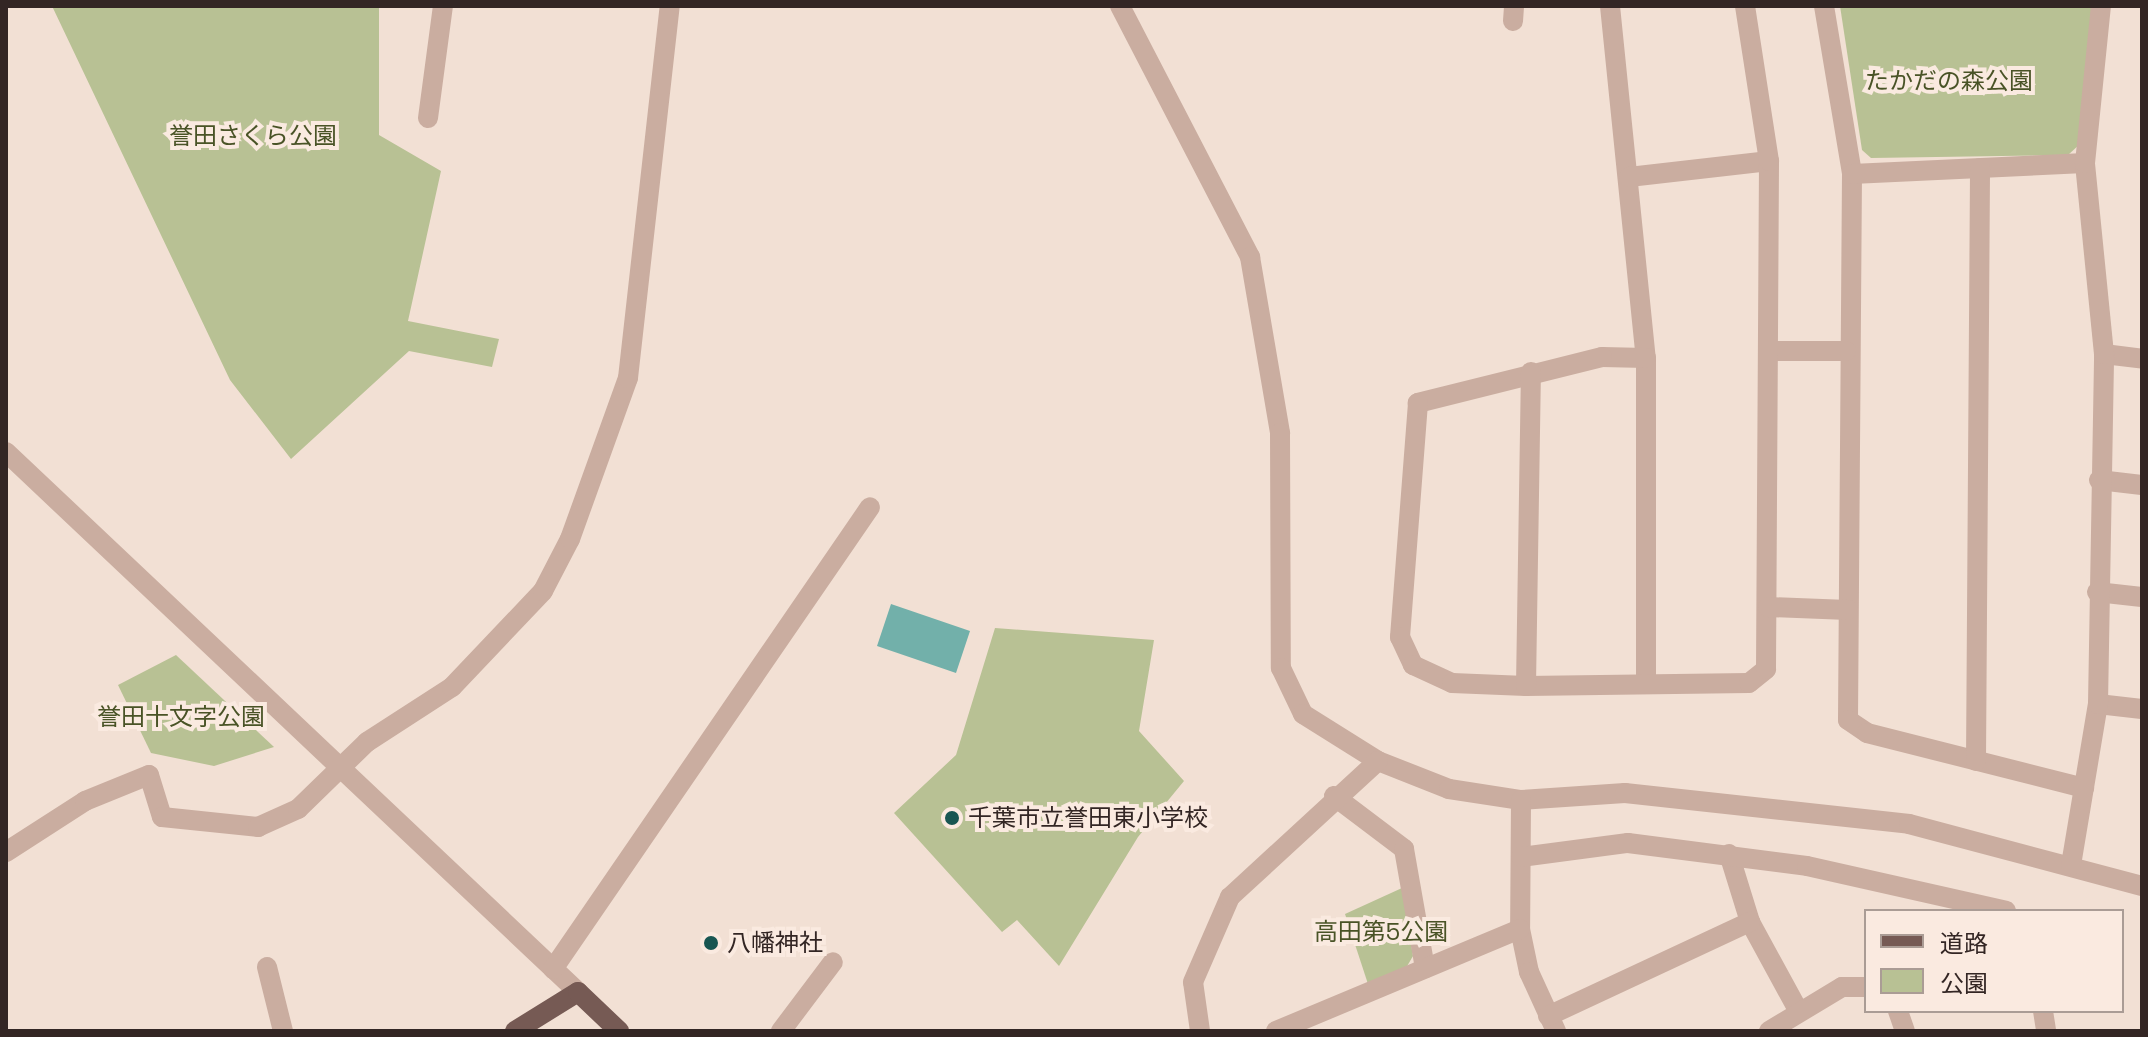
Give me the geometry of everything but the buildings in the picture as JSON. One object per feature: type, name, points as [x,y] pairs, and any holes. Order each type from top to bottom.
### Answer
[{"type":"main road","points":[[515,1031],[578,992],[619,1031]]},
{"type":"street","points":[[428,118],[443,6]]},
{"type":"street","points":[[6,852],[85,801],[149,775],[162,817],[258,827],[298,809],[340,764],[452,687],[543,591],[570,539],[628,378],[670,6]]},
{"type":"street","points":[[1120,6],[1250,257],[1280,433],[1281,668],[1303,714],[1378,761],[1449,789],[1521,800],[1625,793],[1725,801],[1909,824],[2142,886]]},
{"type":"street","points":[[1610,6],[1646,358],[1646,684]]},
{"type":"street","points":[[1646,358],[1602,357],[1531,372],[1418,403],[1400,637],[1413,665],[1429,676],[1526,686],[1646,684],[1760,677],[1768,607],[1772,351],[1769,161],[1745,6]]},
{"type":"street","points":[[1824,6],[1852,174],[1846,351],[1848,610],[1854,728],[2084,788]]},
{"type":"street","points":[[2071,865],[2098,704],[2097,592],[2104,354],[2085,163],[2101,6]]},
{"type":"street","points":[[1629,177],[1769,161]]},
{"type":"street","points":[[1852,174],[2085,163]]},
{"type":"street","points":[[1976,761],[1980,168]]},
{"type":"street","points":[[1772,351],[1846,351]]},
{"type":"street","points":[[2104,354],[2142,359]]},
{"type":"street","points":[[1526,686],[1531,372]]},
{"type":"street","points":[[6,452],[340,764],[578,992]]},
{"type":"street","points":[[2099,480],[2142,485]]},
{"type":"street","points":[[553,969],[870,507]]},
{"type":"street","points":[[2097,592],[2142,597]]},
{"type":"street","points":[[1768,607],[1848,610]]},
{"type":"street","points":[[2098,704],[2142,709]]},
{"type":"street","points":[[1200,1031],[1193,982],[1230,897],[1334,796],[1378,761]]},
{"type":"street","points":[[1334,796],[1404,849],[1425,968]]},
{"type":"street","points":[[1521,800],[1520,929],[1552,1024],[1750,922]]},
{"type":"street","points":[[1521,857],[1628,843],[1729,854],[1996,909]]},
{"type":"street","points":[[1729,854],[1750,922],[1799,1012]]},
{"type":"street","points":[[1276,1031],[1520,929]]},
{"type":"street","points":[[781,1031],[833,962]]},
{"type":"street","points":[[267,967],[283,1031]]},
{"type":"street","points":[[1769,1031],[1842,987],[1864,987]]},
{"type":"green space","name":"誉田さくら公園","points":[[52,6],[379,6],[379,135],[441,171],[408,321],[499,339],[492,367],[409,351],[291,459],[230,380]]},
{"type":"green space","name":"たかだの森公園","points":[[1840,6],[2096,6],[2080,144],[2068,155],[1871,158],[1862,150]]},
{"type":"green space","points":[[995,628],[1154,640],[1139,731],[1184,781],[1138,837],[1059,966],[1017,920],[1002,932],[894,813],[956,755]]},
{"type":"green space","name":"誉田十文字公園","points":[[176,655],[274,747],[214,766],[151,753],[118,685]]},
{"type":"green space","name":"高田第5公園","points":[[1402,888],[1413,956],[1406,968],[1368,984],[1345,914]]},
{"type":"water","points":[[891,604],[970,631],[956,673],[877,646]]},
{"type":"place","name":"千葉市立誉田東小学校","points":[[952,818]]},
{"type":"place","name":"八幡神社","points":[[711,943]]}]
